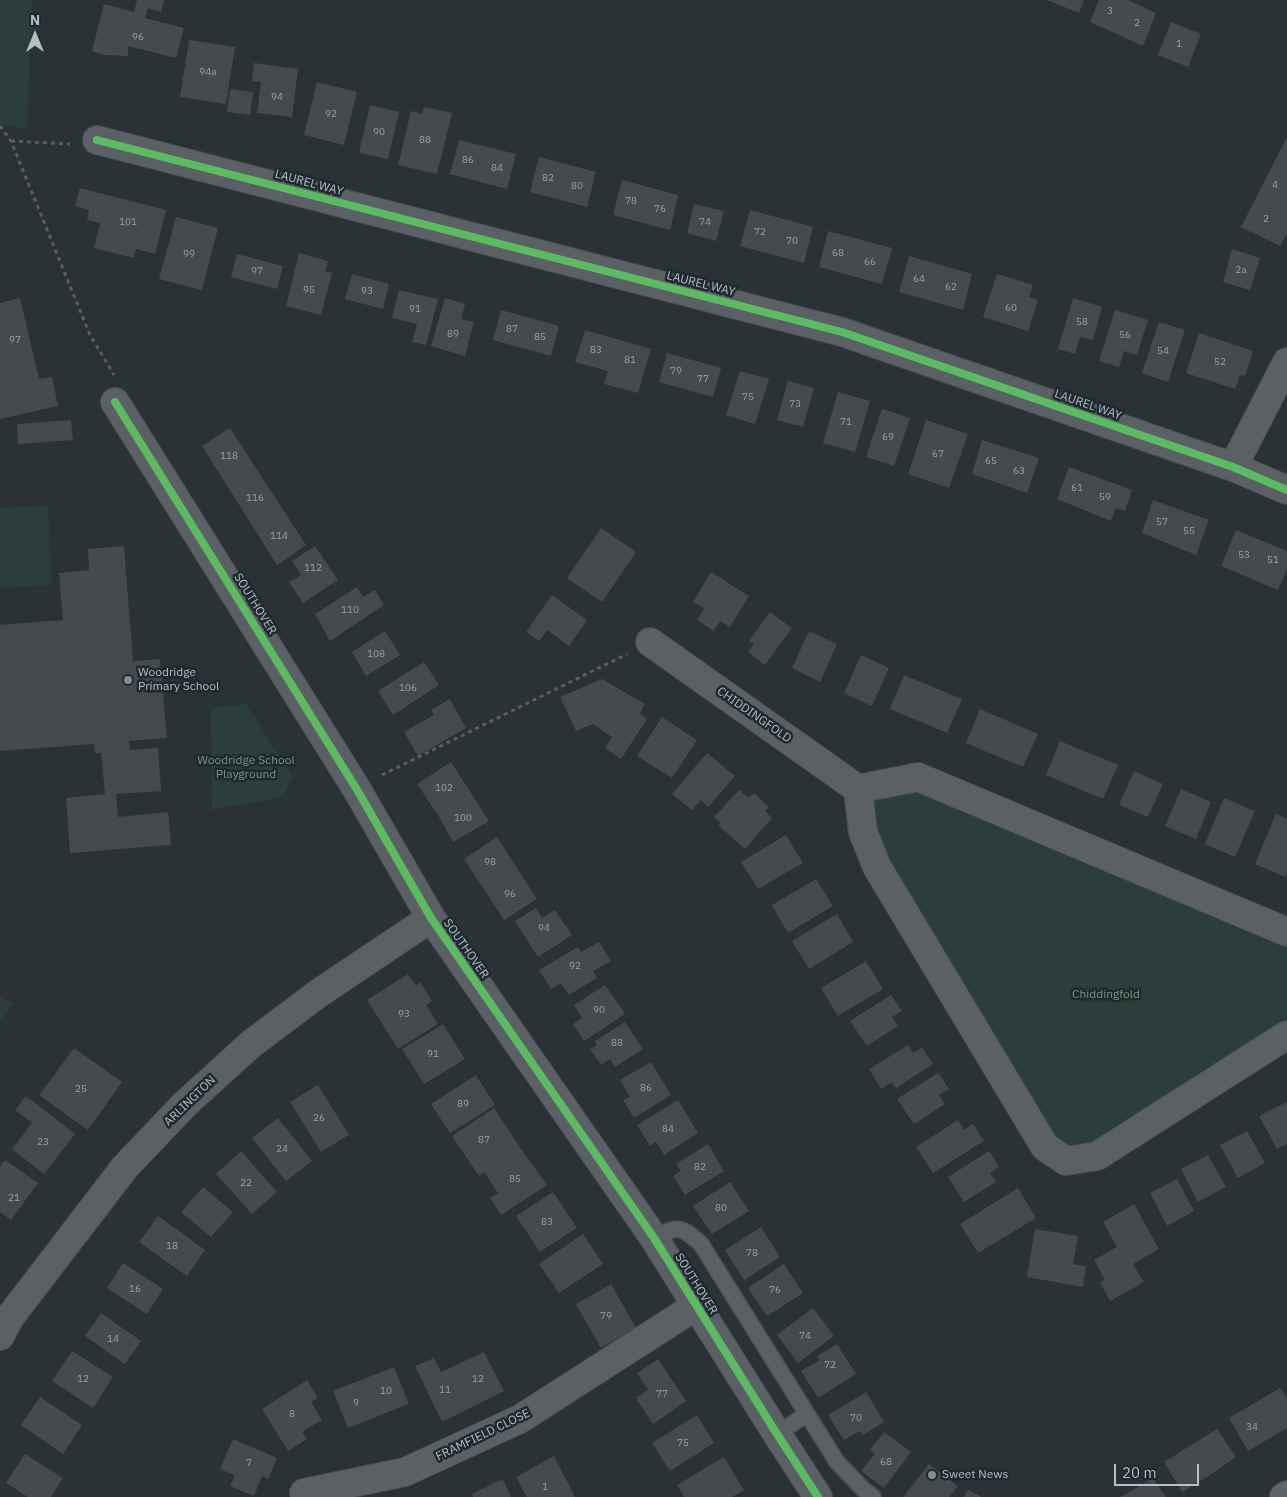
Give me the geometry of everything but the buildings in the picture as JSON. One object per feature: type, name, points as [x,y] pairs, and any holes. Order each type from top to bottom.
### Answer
[{"type":"street","name":"LAUREL WAY","points":[[97,140],[842,332],[1233,467],[1287,490]]},
{"type":"street","points":[[1233,467],[1287,362]]},
{"type":"street","name":"SOUTHOVER","points":[[116,402],[356,788],[431,918],[654,1238],[776,1434],[818,1497]]},
{"type":"street","name":"CHIDDINGFOLD","points":[[650,642],[858,789]]},
{"type":"street","points":[[1287,932],[918,777],[858,789],[862,832],[877,867],[1045,1146],[1066,1161],[1098,1156],[1287,1035]]},
{"type":"street","name":"ARLINGTON","points":[[0,1336],[10,1317],[125,1167],[185,1104],[251,1044],[320,993],[431,918]]},
{"type":"street","name":"FRAMFIELD CLOSE","points":[[304,1494],[406,1472],[520,1419],[696,1306]]},
{"type":"lane","name":"SOUTHOVER","points":[[654,1238],[671,1228],[687,1231],[701,1244],[837,1462],[862,1489],[873,1497]]},
{"type":"lane","points":[[776,1434],[807,1414]]},
{"type":"path","points":[[0,126],[11,140],[90,335],[122,389],[116,402]]},
{"type":"path","points":[[11,140],[82,145],[97,140]]},
{"type":"path","points":[[356,788],[650,642]]},
{"type":"green space","points":[[0,0],[33,0],[27,129],[0,124]]},
{"type":"green space","points":[[48,505],[52,585],[0,588],[0,508]]},
{"type":"green space","name":"Woodridge School Playground","points":[[246,704],[293,777],[283,797],[212,810],[211,707]]},
{"type":"green space","name":"Chiddingfold","points":[[896,789],[925,789],[1287,943],[1287,1017],[1096,1143],[1074,1147],[1055,1138],[875,844],[871,805]]},
{"type":"green space","points":[[0,996],[14,1003],[0,1023]]},
{"type":"cycle path","points":[[97,140],[842,332],[1233,467],[1287,490]]},
{"type":"cycle path","points":[[115,402],[356,788],[431,918],[654,1238],[818,1497]]},
{"type":"place","name":"Woodridge Primary School","points":[[128,680]]},
{"type":"place","name":"Sweet News","points":[[932,1475]]}]
